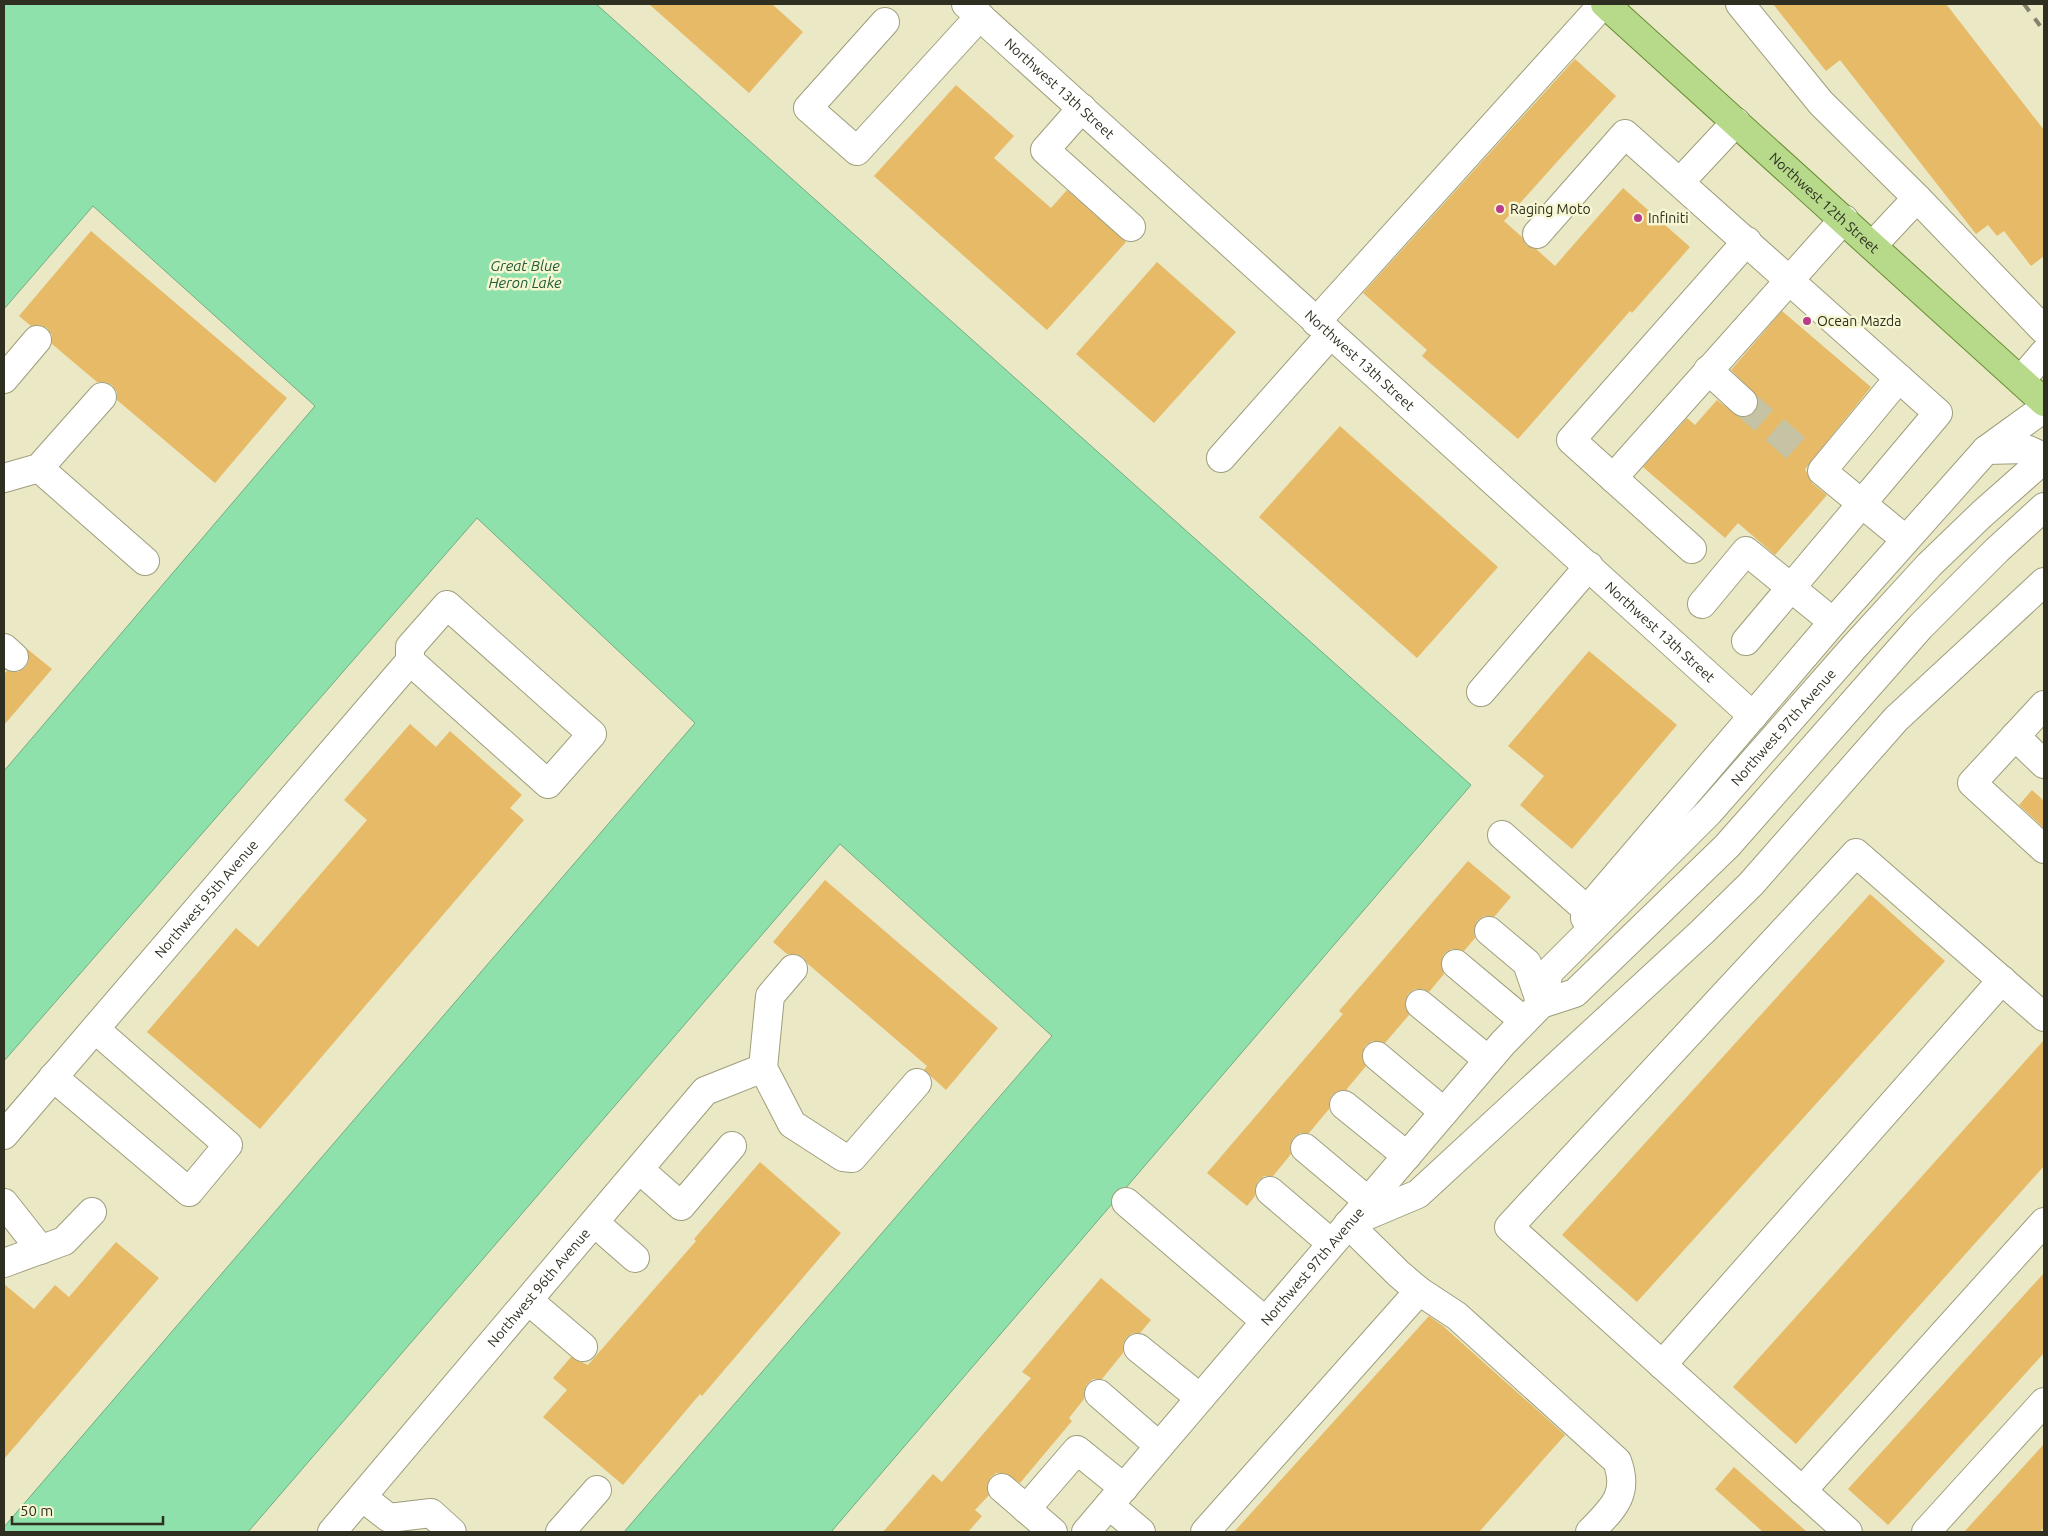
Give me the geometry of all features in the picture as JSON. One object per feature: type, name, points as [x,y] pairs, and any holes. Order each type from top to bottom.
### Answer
[{"type":"main road","name":"Northwest 12th Street","points":[[1604,4],[1844,219],[2044,402]]},
{"type":"street","points":[[1221,458],[1323,328],[1604,4]]},
{"type":"street","points":[[1740,4],[1821,103],[1917,198],[2044,330]]},
{"type":"street","points":[[885,22],[808,108],[857,152],[973,10]]},
{"type":"street","name":"Northwest 13th Street","points":[[973,10],[1753,716]]},
{"type":"street","points":[[1082,108],[1045,150],[1131,227]]},
{"type":"street","points":[[1680,182],[1736,122]]},
{"type":"street","points":[[1538,234],[1625,134],[1938,413],[1746,641]]},
{"type":"street","points":[[1873,246],[1917,198]]},
{"type":"street","points":[[1613,478],[1844,219]]},
{"type":"street","points":[[1692,550],[1571,440],[1747,241]]},
{"type":"street","points":[[4,379],[37,340]]},
{"type":"street","points":[[2021,380],[2044,353]]},
{"type":"street","points":[[1708,370],[1744,402]]},
{"type":"street","points":[[1899,378],[1814,464],[1905,539]]},
{"type":"street","points":[[4,478],[39,468],[102,397]]},
{"type":"street","points":[[1575,945],[1587,910],[1905,539],[1986,450],[2044,408]]},
{"type":"street","points":[[1986,450],[2026,449],[2038,464]]},
{"type":"street","name":"Northwest 97th Avenue","points":[[1086,1532],[1488,1060],[1532,1013],[1549,972],[1709,812],[1904,592],[1962,534],[2038,464]]},
{"type":"street","points":[[39,468],[145,561]]},
{"type":"street","name":"Northwest 97th Avenue","points":[[1532,1013],[1575,993],[1707,865],[1752,820],[1920,627],[1997,550],[2044,507]]},
{"type":"street","points":[[1702,604],[1746,551],[1833,622]]},
{"type":"street","points":[[1480,692],[1589,566]]},
{"type":"street","points":[[1340,1234],[1418,1194],[1727,908],[1896,719],[2044,582]]},
{"type":"street","points":[[447,606],[592,734],[548,784],[410,661],[410,647],[447,606]]},
{"type":"street","name":"Northwest 95th Avenue","points":[[4,1135],[410,661]]},
{"type":"street","points":[[2044,705],[1972,784],[2044,849]]},
{"type":"street","points":[[2015,736],[2044,764]]},
{"type":"street","points":[[1502,835],[1587,910]]},
{"type":"street","points":[[1848,1532],[1509,1228],[1856,853],[2044,1017]]},
{"type":"street","points":[[1490,931],[1527,963],[1532,1013]]},
{"type":"street","points":[[1456,964],[1532,1013]]},
{"type":"street","points":[[793,970],[770,996],[763,1068],[792,1124],[843,1157],[852,1158],[859,1153],[917,1083]]},
{"type":"street","points":[[1662,1365],[2002,980]]},
{"type":"street","points":[[1420,1004],[1488,1060]]},
{"type":"street","points":[[53,1077],[189,1192],[228,1146],[95,1029]]},
{"type":"street","points":[[1377,1056],[1444,1112]]},
{"type":"street","name":"Northwest 96th Avenue","points":[[332,1532],[640,1170],[705,1090],[763,1068]]},
{"type":"street","points":[[1344,1105],[1407,1156]]},
{"type":"street","points":[[640,1170],[681,1206],[732,1146]]},
{"type":"street","points":[[1305,1148],[1368,1201]]},
{"type":"street","points":[[1270,1191],[1340,1234],[1419,1291],[1458,1316],[1617,1461],[1623,1483],[1621,1492],[1609,1512],[1590,1532]]},
{"type":"street","points":[[1126,1202],[1264,1321]]},
{"type":"street","points":[[4,1203],[41,1250]]},
{"type":"street","points":[[4,1263],[64,1241],[92,1212]]},
{"type":"street","points":[[1802,1491],[2044,1222]]},
{"type":"street","points":[[595,1223],[635,1258]]},
{"type":"street","points":[[1205,1532],[1419,1291]]},
{"type":"street","points":[[529,1301],[583,1347]]},
{"type":"street","points":[[1138,1348],[1200,1398]]},
{"type":"street","points":[[1099,1394],[1158,1446]]},
{"type":"street","points":[[1926,1532],[2044,1402]]},
{"type":"street","points":[[1026,1509],[1077,1450],[1116,1496],[1141,1532]]},
{"type":"street","points":[[1002,1488],[1053,1532]]},
{"type":"street","points":[[560,1532],[597,1490]]},
{"type":"street","points":[[362,1497],[389,1518],[431,1513],[452,1532]]},
{"type":"water","name":"Great Blue Heron Lake","points":[[4,4],[596,4],[1471,785],[831,1532],[624,1532],[1052,1036],[840,844],[248,1532],[4,1532],[4,1527],[695,723],[477,518],[4,1061],[4,771],[315,406],[93,206],[4,309]]},
{"type":"building","points":[[649,4],[772,4],[803,32],[749,93]]},
{"type":"building","points":[[1773,4],[1946,4],[2044,130],[2044,256],[2031,266],[2004,231],[1997,236],[1988,225],[1976,234],[1840,60],[1826,71]]},
{"type":"building","points":[[1575,59],[1616,96],[1504,221],[1522,237],[1526,245],[1536,249],[1555,266],[1623,188],[1690,247],[1632,313],[1630,311],[1518,439],[1422,356],[1427,350],[1363,293]]},
{"type":"building","points":[[956,85],[1014,136],[994,158],[1051,208],[1067,190],[1126,242],[1047,330],[874,176]]},
{"type":"building","points":[[91,231],[287,398],[215,483],[117,400],[117,392],[112,385],[105,382],[97,382],[52,344],[52,335],[47,328],[39,325],[31,326],[19,316]]},
{"type":"building","points":[[1157,262],[1236,332],[1154,423],[1076,354]]},
{"type":"building","points":[[1782,311],[1871,387],[1805,469],[1812,483],[1827,495],[1775,555],[1738,523],[1725,538],[1643,467],[1687,418],[1695,425],[1717,400],[1739,417],[1747,417],[1755,412],[1758,405],[1758,397],[1731,370]]},
{"type":"building","points":[[1340,426],[1498,567],[1417,658],[1259,517]]},
{"type":"building","points":[[26,648],[52,669],[4,725],[4,674],[7,671],[18,672],[26,667],[29,660]]},
{"type":"building","points":[[1589,651],[1677,725],[1572,849],[1520,805],[1544,776],[1508,746]]},
{"type":"building","points":[[410,724],[436,747],[450,731],[522,795],[510,808],[524,820],[260,1129],[147,1032],[236,928],[258,947],[367,820],[344,800]]},
{"type":"building","points":[[2032,790],[2044,801],[2044,828],[2019,805]]},
{"type":"building","points":[[1468,861],[1511,897],[1494,917],[1484,916],[1477,921],[1474,929],[1475,938],[1464,951],[1451,949],[1444,954],[1441,962],[1444,974],[1429,992],[1423,989],[1415,989],[1408,994],[1405,1002],[1409,1015],[1385,1043],[1372,1041],[1365,1046],[1362,1054],[1366,1066],[1346,1090],[1338,1091],[1332,1095],[1329,1109],[1309,1133],[1300,1133],[1293,1138],[1290,1146],[1291,1154],[1273,1176],[1264,1176],[1258,1181],[1255,1196],[1247,1206],[1207,1173],[1343,1014],[1339,1011]]},
{"type":"building","points":[[825,880],[998,1028],[946,1090],[924,1070],[927,1066],[808,964],[803,957],[787,954],[773,942]]},
{"type":"building","points":[[1870,894],[1945,961],[1637,1302],[1562,1235]]},
{"type":"building","points":[[2044,1040],[2044,1166],[1796,1444],[1733,1387]]},
{"type":"building","points":[[760,1162],[841,1233],[702,1396],[700,1394],[623,1485],[543,1417],[567,1390],[553,1378],[571,1357],[588,1365],[696,1241],[694,1239]]},
{"type":"building","points":[[116,1242],[159,1278],[4,1459],[4,1284],[34,1309],[55,1285],[69,1297]]},
{"type":"building","points":[[2044,1273],[2044,1353],[1888,1525],[1848,1489]]},
{"type":"building","points":[[1101,1278],[1151,1320],[1140,1333],[1133,1333],[1126,1338],[1123,1345],[1123,1353],[1102,1379],[1093,1379],[1087,1384],[1084,1399],[1069,1418],[1072,1421],[1020,1483],[1004,1473],[996,1473],[991,1477],[987,1486],[989,1495],[975,1510],[982,1516],[968,1532],[883,1532],[933,1474],[942,1482],[1031,1378],[1022,1372]]},
{"type":"building","points":[[1429,1316],[1443,1326],[1565,1435],[1479,1532],[1234,1532]]},
{"type":"building","points":[[2044,1444],[2044,1528],[2040,1532],[1964,1532]]},
{"type":"building","points":[[1734,1467],[1807,1532],[1763,1532],[1715,1489]]},
{"type":"tunnel","points":[[1743,402],[1806,457]]},
{"type":"railway","points":[[2024,4],[2044,31]]},
{"type":"place","name":"Raging Moto","points":[[1500,209]]},
{"type":"place","name":"Infiniti","points":[[1638,218]]},
{"type":"place","name":"Ocean Mazda","points":[[1807,321]]}]
